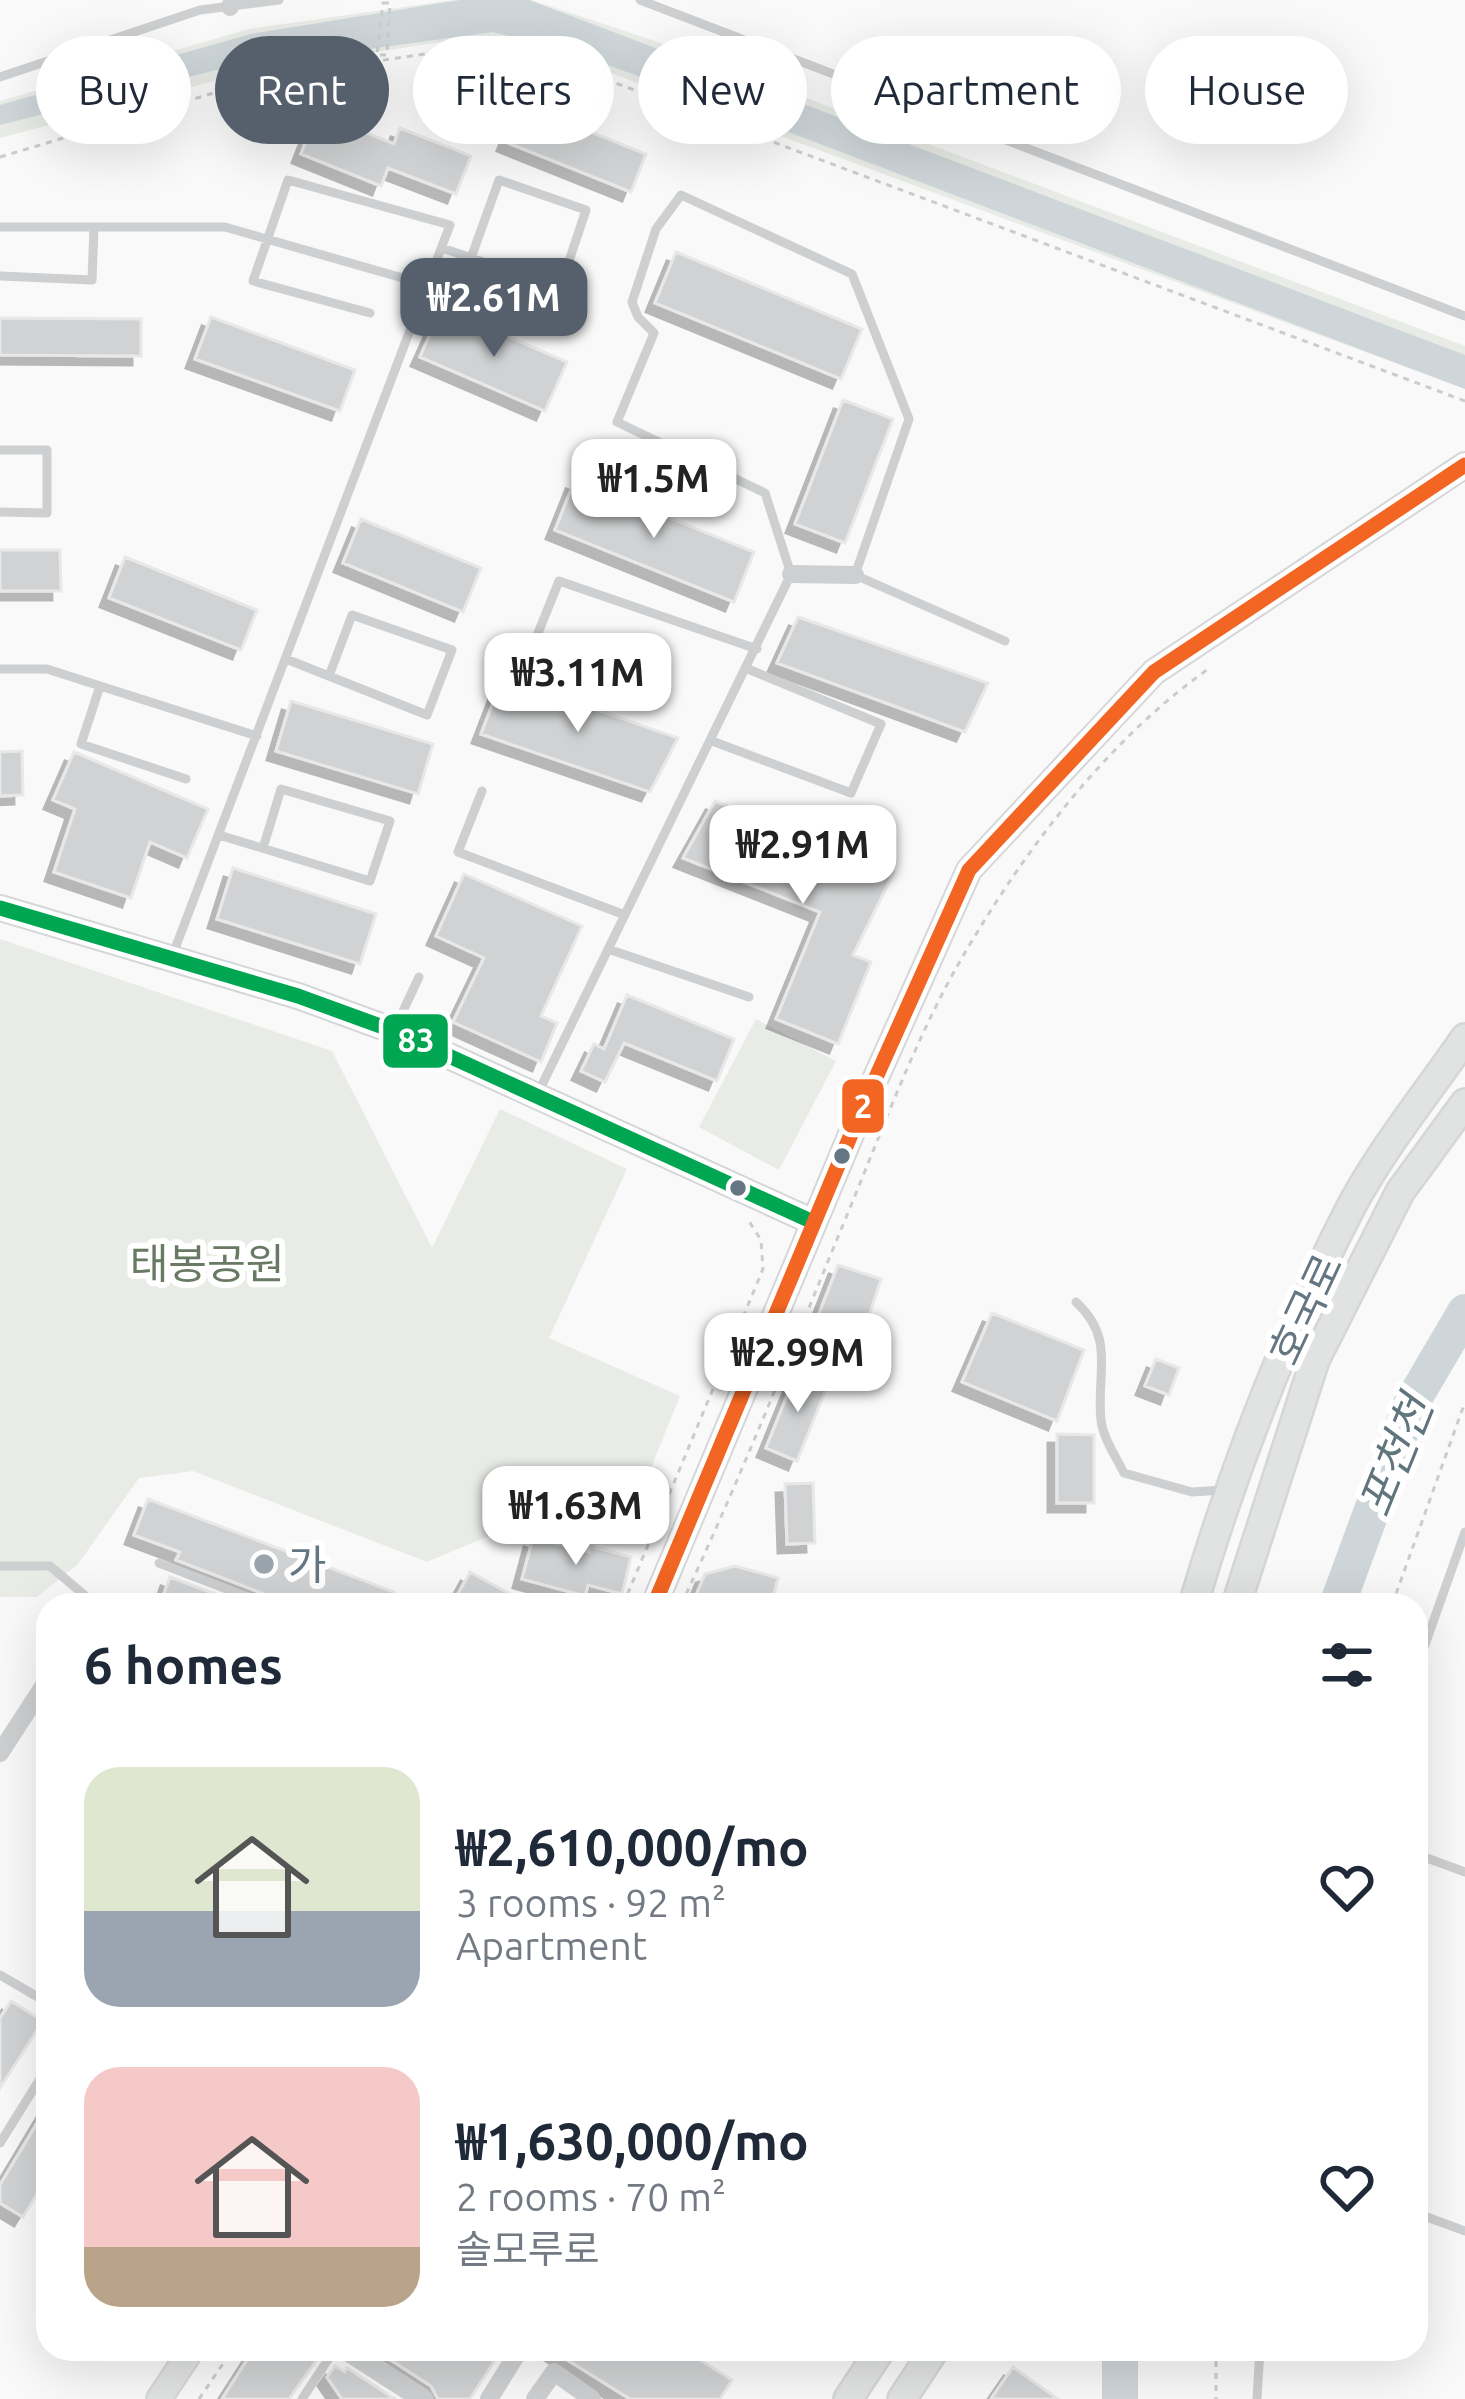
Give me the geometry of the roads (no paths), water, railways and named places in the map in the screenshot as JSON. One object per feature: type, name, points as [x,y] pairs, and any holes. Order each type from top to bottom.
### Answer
[{"type":"main road","points":[[659,1593],[813,1222],[969,869],[1154,672],[1458,477]]},
{"type":"main road","points":[[0,908],[298,997],[394,1031],[813,1222]]},
{"type":"main road","name":"호국로","points":[[1197,1593],[1229,1490],[1280,1360],[1354,1201],[1465,1038]]},
{"type":"main road","name":"호국로","points":[[1240,1593],[1315,1360],[1400,1192],[1465,1103]]},
{"type":"main road","points":[[159,2399],[184,2361]]},
{"type":"main road","points":[[848,2399],[873,2361]]},
{"type":"main road","points":[[902,2399],[927,2361]]},
{"type":"street","points":[[791,574],[855,575]]},
{"type":"street","points":[[0,1753],[36,1698]]},
{"type":"street","points":[[364,2361],[423,2399]]},
{"type":"street","points":[[496,2396],[514,2361]]},
{"type":"street","points":[[535,2399],[554,2372],[592,2399]]},
{"type":"lane","points":[[0,76],[200,10],[279,0]]},
{"type":"lane","points":[[640,0],[1465,316]]},
{"type":"lane","points":[[170,958],[450,225],[288,180],[253,281],[370,313]]},
{"type":"lane","points":[[442,248],[471,258],[560,288],[586,210],[499,180],[471,258]]},
{"type":"lane","points":[[537,1095],[791,574],[765,494],[617,422],[653,333],[632,302],[656,229],[681,196],[853,274],[909,418],[855,575],[1005,641]]},
{"type":"lane","points":[[0,226],[224,226],[428,285]]},
{"type":"lane","points":[[0,276],[92,280],[94,226]]},
{"type":"lane","points":[[0,450],[47,450],[47,513],[0,512]]},
{"type":"lane","points":[[534,643],[559,581],[757,649]]},
{"type":"lane","points":[[286,659],[427,715],[452,650],[352,615],[329,676]]},
{"type":"lane","points":[[0,669],[47,669],[257,736]]},
{"type":"lane","points":[[712,740],[851,793],[881,724],[748,669]]},
{"type":"lane","points":[[100,686],[81,744],[186,779]]},
{"type":"lane","points":[[219,835],[370,881],[390,821],[281,789],[263,848]]},
{"type":"lane","points":[[482,791],[458,852],[625,915]]},
{"type":"lane","points":[[608,949],[749,998]]},
{"type":"lane","points":[[394,1031],[419,976]]},
{"type":"lane","points":[[1076,1302],[1094,1319],[1103,1348],[1101,1426],[1124,1473],[1192,1492],[1229,1490]]},
{"type":"lane","points":[[1428,1636],[1465,1532]]},
{"type":"lane","points":[[159,1563],[238,1593]]},
{"type":"lane","points":[[0,1566],[50,1567],[81,1593]]},
{"type":"lane","points":[[1428,1858],[1465,1872]]},
{"type":"lane","points":[[1,1978],[36,1997]]},
{"type":"lane","points":[[0,2143],[36,2085]]},
{"type":"lane","points":[[1428,2217],[1465,2231]]},
{"type":"lane","points":[[302,2399],[327,2361]]},
{"type":"lane","points":[[1257,2399],[1259,2361]]},
{"type":"waterway","name":"포천천","points":[[1341,1593],[1411,1404],[1465,1312]]},
{"type":"waterway","name":"포천천","points":[[1120,2361],[1120,2399]]},
{"type":"place","name":"가","points":[[264,1564]]},
{"type":"park label","name":"태봉공원","points":[[207,1263]]}]
